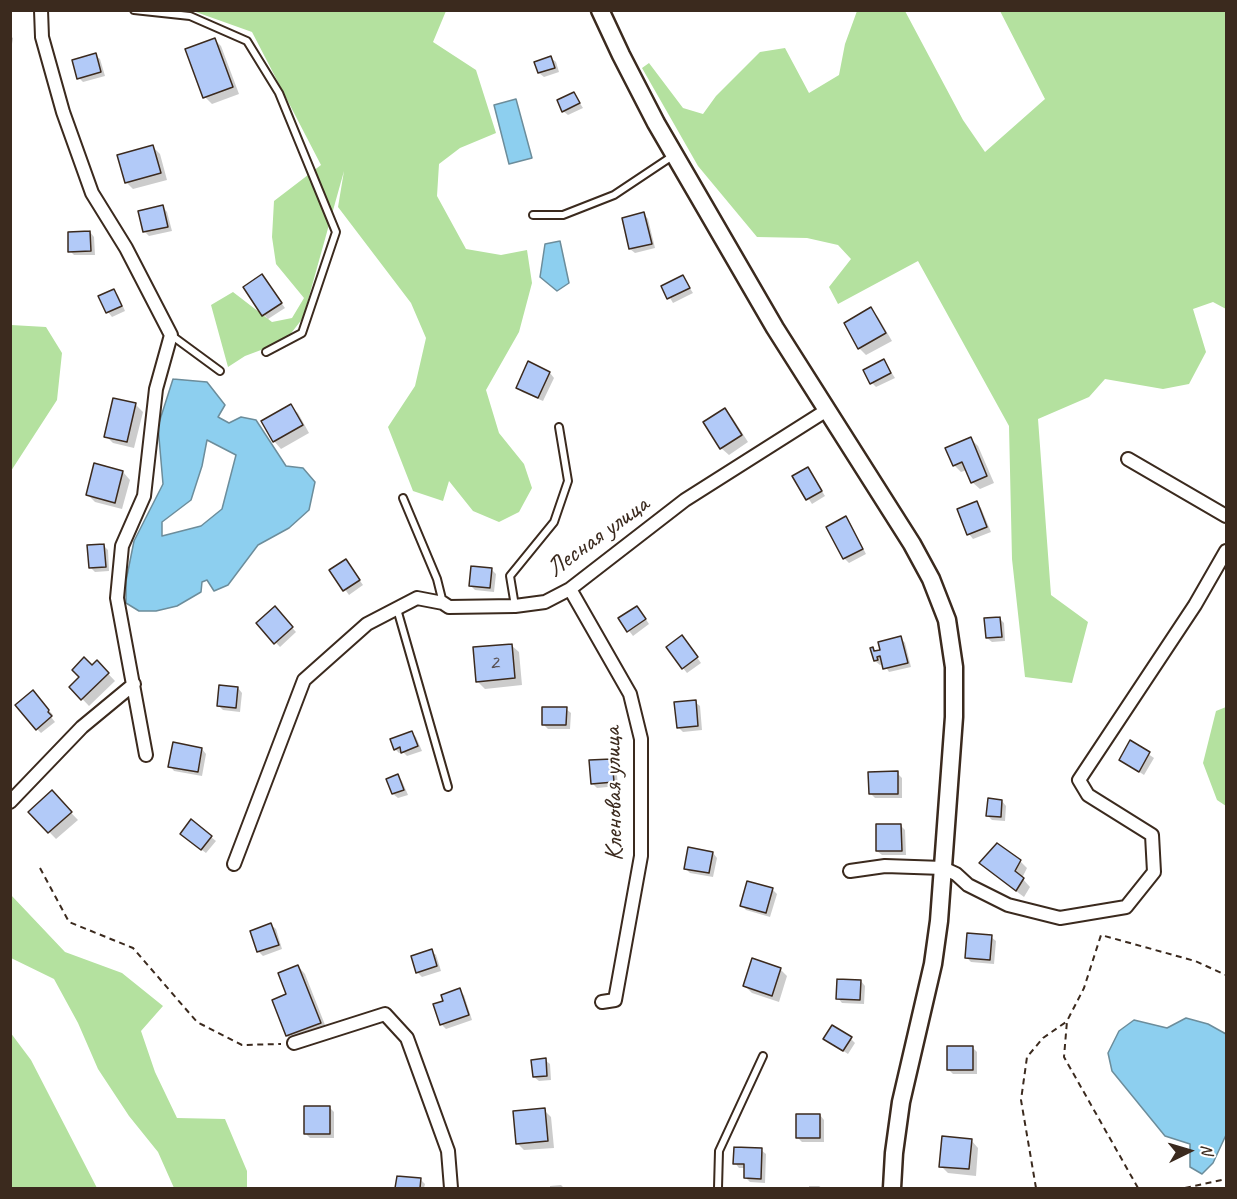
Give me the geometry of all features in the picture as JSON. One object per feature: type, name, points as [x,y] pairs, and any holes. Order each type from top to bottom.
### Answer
[{"type":"street","points":[[41,10],[42,37],[63,112],[92,193],[126,248],[171,335],[156,389],[144,496],[122,546],[117,598],[146,755]]},
{"type":"street","points":[[600,10],[621,55],[675,155],[775,327],[912,544],[931,579],[947,620],[954,667],[954,717],[943,868],[933,964],[901,1102],[892,1188]]},
{"type":"street","name":"Лесная улица","points":[[234,864],[304,680],[367,624],[417,598],[442,603],[449,607],[515,606],[545,602],[570,589],[685,500],[827,410]]},
{"type":"street","points":[[1128,459],[1227,516]]},
{"type":"street","points":[[850,872],[885,866],[943,868],[956,874],[968,885],[1008,905],[1060,918],[1126,907],[1154,872],[1152,835],[1088,795],[1079,780],[1195,605],[1227,551]]},
{"type":"street","name":"Кленовая улица","points":[[570,589],[630,694],[641,740],[641,856],[615,1000],[602,1002]]},
{"type":"street","points":[[10,802],[82,727],[134,684]]},
{"type":"street","points":[[294,1043],[386,1014],[407,1038],[448,1151],[451,1188]]},
{"type":"lane","points":[[134,10],[151,14],[190,16],[247,41],[279,93],[336,232],[302,333],[266,352]]},
{"type":"lane","points":[[533,215],[563,215],[614,195],[675,155]]},
{"type":"lane","points":[[171,335],[220,371]]},
{"type":"lane","points":[[515,606],[510,576],[554,522],[568,481],[559,427]]},
{"type":"lane","points":[[403,498],[437,579],[442,603]]},
{"type":"lane","points":[[397,608],[448,787]]},
{"type":"lane","points":[[718,1188],[719,1151],[763,1056]]},
{"type":"path","points":[[40,868],[69,922],[133,948],[197,1022],[242,1045],[294,1043]]},
{"type":"path","points":[[1138,1188],[1064,1057],[1067,1021],[1084,988],[1101,935],[1195,961],[1227,975]]},
{"type":"path","points":[[1036,1188],[1021,1100],[1027,1057],[1043,1038],[1067,1021]]},
{"type":"path","points":[[1185,1188],[1227,1179]]},
{"type":"green space","points":[[193,11],[446,11],[433,42],[476,70],[496,133],[460,148],[439,164],[437,196],[466,249],[501,255],[527,250],[532,283],[519,332],[486,390],[499,433],[524,464],[532,488],[519,512],[499,522],[473,511],[449,481],[443,501],[413,491],[388,427],[415,386],[426,338],[411,303],[338,207],[344,171],[303,318],[285,341],[245,356],[228,367],[211,305],[233,292],[272,322],[292,318],[304,298],[276,264],[272,237],[274,201],[321,165],[252,32]]},
{"type":"green space","points":[[857,11],[905,11],[963,120],[985,152],[1045,99],[1000,11],[1226,11],[1226,309],[1213,302],[1193,309],[1206,352],[1189,384],[1163,389],[1105,379],[1089,397],[1038,419],[1051,595],[1088,622],[1072,683],[1025,677],[1012,559],[1009,426],[918,261],[838,304],[829,287],[851,259],[838,245],[807,238],[757,237],[698,166],[642,68],[649,63],[683,108],[703,114],[716,96],[760,52],[785,48],[809,93],[839,75],[845,44]]},
{"type":"green space","points":[[11,325],[46,327],[62,353],[57,400],[11,471]]},
{"type":"green space","points":[[1226,707],[1226,806],[1217,800],[1203,763],[1216,711]]},
{"type":"green space","points":[[11,895],[65,952],[122,973],[163,1006],[141,1031],[155,1072],[177,1118],[225,1119],[247,1171],[247,1188],[174,1188],[158,1152],[129,1116],[98,1069],[78,1023],[54,979],[11,958]]},
{"type":"green space","points":[[10,1032],[31,1060],[97,1188],[11,1188]]},
{"type":"water","points":[[516,99],[532,158],[509,164],[494,105]]},
{"type":"water","points":[[560,241],[569,283],[557,291],[540,277],[545,244]]},
{"type":"water","points":[[173,379],[207,382],[225,405],[218,417],[229,423],[241,417],[256,420],[286,466],[303,468],[315,482],[309,510],[289,528],[258,545],[228,585],[214,591],[207,580],[202,582],[201,592],[177,606],[156,611],[139,611],[126,603],[126,581],[134,541],[163,484],[158,426]],"holes":[[[207,440],[236,455],[222,509],[201,526],[162,536],[162,522],[191,500],[202,466]]]},
{"type":"water","points":[[1186,1018],[1208,1024],[1226,1034],[1226,1135],[1213,1163],[1202,1174],[1190,1167],[1190,1144],[1165,1136],[1112,1071],[1108,1053],[1119,1031],[1134,1020],[1167,1028]]},
{"type":"building","points":[[215,38],[233,87],[203,98],[185,49]]},
{"type":"building","points":[[96,53],[101,72],[77,79],[72,60]]},
{"type":"building","points":[[551,56],[555,68],[538,73],[534,62]]},
{"type":"building","points":[[574,92],[580,103],[562,112],[557,100]]},
{"type":"building","points":[[153,145],[161,173],[125,183],[117,155]]},
{"type":"building","points":[[163,205],[168,227],[143,232],[138,211]]},
{"type":"building","points":[[644,212],[652,244],[629,249],[622,218]]},
{"type":"building","points":[[90,231],[91,251],[68,252],[68,232]]},
{"type":"building","points":[[262,274],[282,303],[262,316],[243,287]]},
{"type":"building","points":[[683,275],[690,288],[667,299],[661,286]]},
{"type":"building","points":[[114,289],[122,306],[106,313],[98,296]]},
{"type":"building","points":[[871,307],[886,333],[858,349],[844,323]]},
{"type":"building","points":[[884,359],[891,373],[870,384],[863,370]]},
{"type":"building","points":[[528,361],[550,372],[538,398],[516,388]]},
{"type":"building","points":[[113,398],[136,403],[127,442],[104,437]]},
{"type":"building","points":[[291,404],[303,425],[273,442],[261,421]]},
{"type":"building","points":[[725,408],[742,435],[720,449],[703,422]]},
{"type":"building","points":[[971,437],[987,476],[971,483],[962,462],[953,466],[945,448]]},
{"type":"building","points":[[94,463],[123,471],[115,503],[86,495]]},
{"type":"building","points":[[808,467],[822,491],[806,500],[792,476]]},
{"type":"building","points":[[977,501],[987,527],[967,535],[957,509]]},
{"type":"building","points":[[846,516],[863,549],[843,559],[826,527]]},
{"type":"building","points":[[104,544],[106,567],[89,568],[87,545]]},
{"type":"building","points":[[346,559],[360,580],[343,591],[329,570]]},
{"type":"building","points":[[471,566],[492,568],[490,588],[469,586]]},
{"type":"building","points":[[275,606],[293,627],[274,644],[256,623]]},
{"type":"building","points":[[637,606],[646,619],[627,632],[618,618]]},
{"type":"building","points":[[1000,617],[1002,637],[986,638],[984,618]]},
{"type":"building","points":[[682,635],[698,657],[682,669],[666,647]]},
{"type":"building","points":[[901,636],[908,663],[883,669],[880,656],[874,661],[870,648],[873,647],[874,651],[880,650],[878,642]]},
{"type":"building","points":[[512,644],[515,678],[476,682],[473,647]]},
{"type":"building","points":[[84,657],[92,665],[97,660],[109,673],[81,700],[69,687],[79,677],[72,670]]},
{"type":"building","points":[[219,685],[238,687],[236,708],[217,706]]},
{"type":"building","points":[[33,690],[52,716],[36,730],[15,705]]},
{"type":"building","points":[[696,700],[698,726],[677,728],[674,702]]},
{"type":"building","points":[[542,707],[567,707],[566,725],[542,725]]},
{"type":"building","points":[[412,731],[418,746],[401,753],[400,747],[394,750],[390,739]]},
{"type":"building","points":[[1130,740],[1150,752],[1139,772],[1119,760]]},
{"type":"building","points":[[173,742],[202,748],[198,772],[168,767]]},
{"type":"building","points":[[612,759],[614,782],[591,784],[589,760]]},
{"type":"building","points":[[898,771],[898,794],[869,794],[868,772]]},
{"type":"building","points":[[398,774],[404,790],[392,794],[386,779]]},
{"type":"building","points":[[52,790],[72,812],[48,833],[28,812]]},
{"type":"building","points":[[988,798],[1002,800],[1001,817],[986,816]]},
{"type":"building","points":[[191,819],[212,836],[201,850],[180,834]]},
{"type":"building","points":[[876,824],[901,824],[902,851],[876,851]]},
{"type":"building","points":[[997,843],[1021,860],[1015,871],[1024,878],[1016,891],[979,863]]},
{"type":"building","points":[[688,847],[713,852],[709,873],[684,869]]},
{"type":"building","points":[[747,881],[773,888],[766,913],[740,906]]},
{"type":"building","points":[[271,923],[279,945],[257,952],[250,931]]},
{"type":"building","points":[[967,933],[992,935],[990,960],[965,958]]},
{"type":"building","points":[[432,949],[437,966],[416,973],[411,956]]},
{"type":"building","points":[[752,958],[781,968],[772,996],[743,986]]},
{"type":"building","points":[[298,965],[321,1023],[286,1036],[272,1000],[286,994],[278,973]]},
{"type":"building","points":[[837,979],[861,980],[860,1000],[836,999]]},
{"type":"building","points":[[460,988],[469,1015],[440,1025],[433,1004],[443,1001],[441,995]]},
{"type":"building","points":[[832,1025],[852,1037],[843,1051],[823,1039]]},
{"type":"building","points":[[947,1046],[973,1046],[973,1070],[947,1070]]},
{"type":"building","points":[[546,1058],[547,1076],[533,1077],[531,1060]]},
{"type":"building","points":[[304,1106],[330,1106],[330,1134],[304,1134]]},
{"type":"building","points":[[545,1108],[548,1141],[516,1144],[513,1111]]},
{"type":"building","points":[[796,1114],[820,1114],[820,1138],[796,1138]]},
{"type":"building","points":[[942,1136],[972,1139],[969,1169],[939,1167]]},
{"type":"building","points":[[734,1147],[762,1148],[761,1179],[744,1178],[744,1164],[733,1164]]},
{"type":"building","points":[[397,1176],[421,1178],[420,1188],[395,1188]]}]
